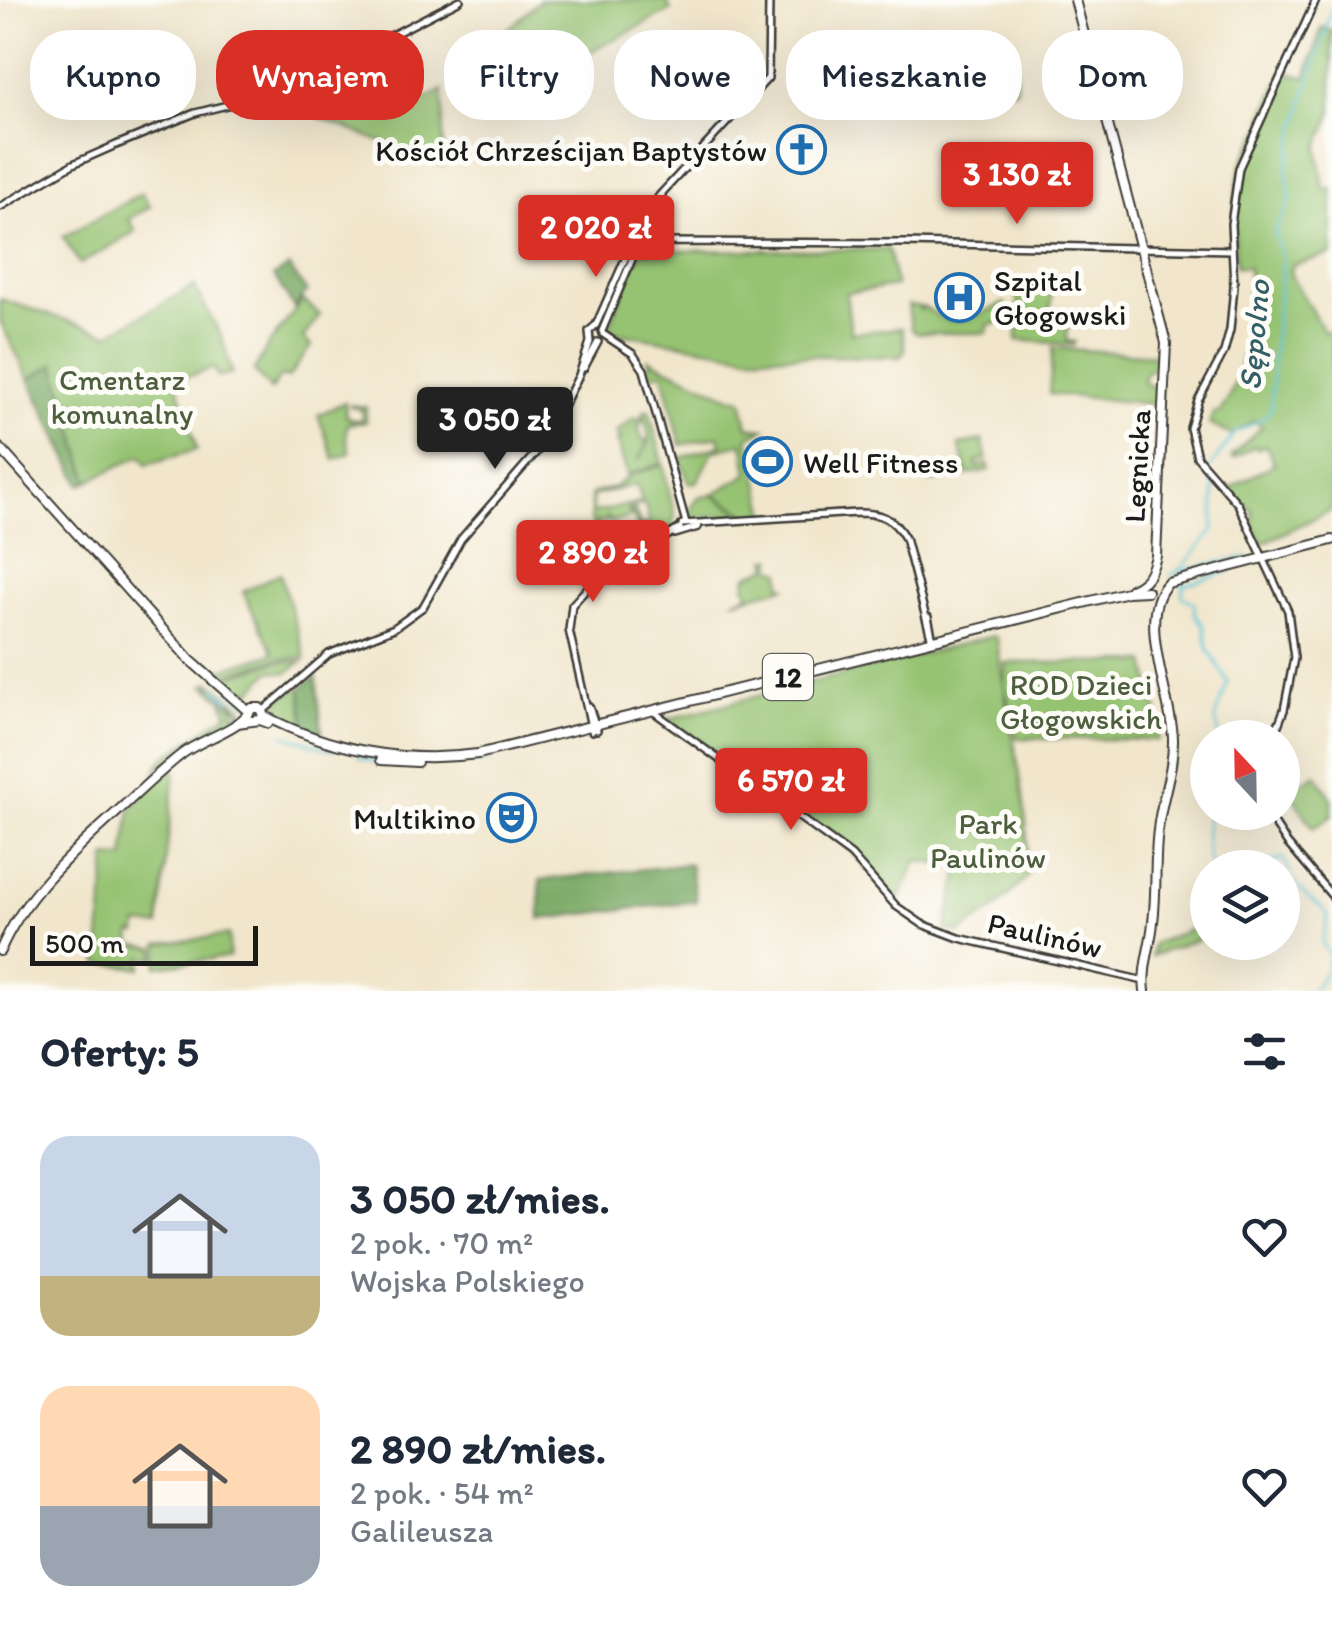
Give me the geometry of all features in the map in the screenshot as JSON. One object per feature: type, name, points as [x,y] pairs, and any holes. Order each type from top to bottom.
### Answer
[{"type":"main road","name":"Legnicka","points":[[1077,0],[1168,359],[1151,627],[1173,738],[1172,763],[1158,828],[1153,927],[1139,982]]},
{"type":"main road","points":[[0,448],[190,660],[251,713],[184,752],[70,855],[29,902],[0,951]]},
{"type":"main road","points":[[1154,585],[1332,540]]},
{"type":"main road","name":"12","points":[[251,713],[315,742],[380,760],[478,758],[932,637],[1154,585]]},
{"type":"street","points":[[402,30],[460,0]]},
{"type":"street","points":[[770,0],[769,70],[764,85],[663,192],[630,238],[639,243],[1232,250]]},
{"type":"street","points":[[1280,720],[1294,652],[1285,601],[1238,504],[1197,457],[1190,416],[1228,338],[1233,311],[1232,213],[1239,168],[1316,0]]},
{"type":"street","points":[[0,206],[72,164],[195,113],[216,108]]},
{"type":"street","points":[[251,713],[335,651],[388,632],[423,607],[460,539],[546,442],[600,335],[663,192]]},
{"type":"street","points":[[647,228],[650,238],[662,242]]},
{"type":"street","points":[[635,234],[639,243]]},
{"type":"street","points":[[579,375],[589,332],[623,346],[637,358],[644,370],[684,527]]},
{"type":"street","points":[[590,340],[600,335]]},
{"type":"street","points":[[678,503],[689,521],[704,524]]},
{"type":"street","points":[[666,537],[678,525],[678,503]]},
{"type":"street","points":[[593,726],[568,630],[572,605],[592,583],[684,527],[882,514],[896,524],[905,538],[932,637]]},
{"type":"street","points":[[684,527],[713,523]]},
{"type":"street","name":"Paulinów","points":[[654,712],[851,855],[904,913],[946,934],[1139,982]]},
{"type":"street","points":[[1279,830],[1332,896]]},
{"type":"green space","points":[[540,0],[666,0],[671,10],[633,30],[614,30],[614,40],[594,50],[594,30],[507,30]]},
{"type":"green space","points":[[1322,27],[1332,31],[1332,114],[1318,148],[1324,190],[1332,189],[1332,254],[1293,265],[1290,273],[1324,332],[1331,331],[1332,510],[1261,544],[1252,526],[1253,511],[1239,502],[1230,488],[1274,464],[1266,445],[1257,449],[1255,446],[1233,459],[1231,456],[1262,427],[1254,421],[1232,435],[1209,424],[1213,413],[1220,412],[1229,396],[1245,342],[1248,267],[1236,267],[1234,228],[1243,163],[1265,122],[1263,117],[1284,71],[1306,78]]},
{"type":"green space","points":[[443,90],[443,166],[325,120],[424,120],[424,100]]},
{"type":"green space","points":[[142,193],[150,207],[129,219],[136,231],[80,264],[63,237]]},
{"type":"green space","points":[[888,249],[896,286],[846,293],[851,333],[902,328],[905,350],[901,357],[747,355],[608,331],[642,251]]},
{"type":"green space","points":[[289,267],[307,292],[294,308],[274,276]]},
{"type":"green space","points":[[1052,283],[1050,320],[1075,321],[1068,325],[1067,341],[1075,342],[1073,345],[1017,340],[1018,284]]},
{"type":"green space","name":"Cmentarz komunalny","points":[[194,286],[221,336],[232,373],[218,377],[214,368],[176,380],[197,450],[147,464],[141,455],[89,481],[55,365],[29,379],[0,321],[0,299],[109,334]]},
{"type":"green space","points":[[303,300],[320,315],[303,338],[311,346],[288,378],[281,376],[271,390],[254,371]]},
{"type":"green space","points":[[1003,303],[1003,322],[988,325],[987,333],[915,333],[911,329],[908,305],[958,321]]},
{"type":"green space","points":[[1053,348],[1157,355],[1156,368],[1147,371],[1143,379],[1146,385],[1160,387],[1159,405],[1049,394]]},
{"type":"green space","points":[[648,359],[742,399],[748,427],[765,429],[748,437],[767,514],[749,515],[713,494],[748,474],[743,443],[713,451],[697,482],[689,483],[680,458],[721,445],[719,436],[681,445],[663,373],[651,375]]},
{"type":"green space","points":[[55,364],[89,481],[81,485],[29,379]]},
{"type":"green space","points":[[345,402],[346,416],[352,420],[362,420],[362,410],[349,405],[366,407],[366,422],[347,424],[350,453],[334,459],[318,415]]},
{"type":"green space","points":[[649,410],[663,463],[627,475],[617,440],[621,439],[616,433],[633,418],[643,418],[638,424],[642,440],[649,439],[638,461],[650,441],[643,412]]},
{"type":"green space","points":[[982,440],[987,459],[976,462],[977,467],[988,464],[990,470],[930,482],[932,478],[967,470],[959,445]]},
{"type":"green space","points":[[663,465],[675,515],[672,526],[638,548],[634,535],[649,528],[652,531],[644,503],[634,506],[640,525],[647,526],[638,528],[630,507],[631,517],[610,522],[607,517],[607,521],[597,522],[602,540],[609,539],[599,543],[591,519],[591,494],[615,487],[630,475]],"holes":[[[637,484],[642,502],[592,513],[592,496]]]},
{"type":"green space","points":[[712,495],[746,515],[690,517],[688,513],[698,498]]},
{"type":"green space","points":[[773,558],[772,567],[781,572],[782,585],[786,587],[733,601],[750,594],[745,586],[747,576],[769,567],[767,559]]},
{"type":"green space","points":[[280,573],[305,657],[277,659],[220,677],[214,672],[274,653],[243,592]]},
{"type":"green space","name":"ROD Dzieci Głogowskich","points":[[993,636],[997,639],[1022,787],[1027,877],[996,908],[960,933],[946,930],[960,866],[941,860],[940,864],[917,861],[898,902],[846,845],[667,719]]},
{"type":"green space","points":[[303,661],[287,673],[270,671],[253,690],[238,691],[221,679],[276,662]]},
{"type":"green space","name":"ROD Dzieci Głogowskich","points":[[1146,662],[1159,740],[1017,738],[1004,685],[1005,663]]},
{"type":"green space","points":[[316,676],[322,733],[305,727],[301,688]]},
{"type":"green space","points":[[207,683],[242,708],[243,714],[193,743],[154,772],[165,757],[228,714],[222,699],[203,684],[235,708],[234,715],[240,714],[239,708]]},
{"type":"green space","points":[[301,688],[305,727],[272,712],[280,699]]},
{"type":"green space","points":[[172,768],[175,771],[159,926],[138,924],[131,944],[155,948],[155,958],[142,957],[141,968],[98,963],[107,857],[124,858],[131,808]]},
{"type":"green space","points":[[1316,774],[1332,799],[1332,816],[1313,828],[1300,808],[1300,784]]},
{"type":"green space","points":[[690,864],[696,901],[540,919],[540,880]]},
{"type":"green space","points":[[1190,930],[1190,942],[1151,956],[1153,944]]},
{"type":"green space","points":[[229,935],[229,957],[157,966],[159,944]]},
{"type":"waterway","name":"Sępolno","points":[[1210,468],[1234,434],[1264,418],[1271,409],[1283,259],[1274,232],[1290,203],[1287,167],[1332,9]]},
{"type":"waterway","name":"Sępolno","points":[[1183,566],[1214,530],[1214,486],[1207,474]]},
{"type":"waterway","points":[[1182,570],[1247,557]]},
{"type":"waterway","points":[[1171,575],[1180,569],[1182,573]]},
{"type":"waterway","points":[[1185,585],[1230,571]]},
{"type":"waterway","points":[[1184,583],[1182,596],[1194,603],[1208,649],[1228,682],[1216,720]]},
{"type":"waterway","points":[[215,688],[230,700]]},
{"type":"waterway","points":[[230,690],[247,703],[259,703]]},
{"type":"waterway","points":[[190,744],[240,716]]},
{"type":"waterway","points":[[284,735],[332,750]]},
{"type":"waterway","points":[[358,757],[384,765]]},
{"type":"waterway","points":[[395,766],[489,761]]},
{"type":"waterway","points":[[1206,840],[1207,830]]},
{"type":"waterway","points":[[1206,843],[1207,850]]},
{"type":"waterway","points":[[1300,888],[1308,898]]},
{"type":"waterway","points":[[1310,899],[1328,916],[1322,943],[1330,957],[1326,970]]},
{"type":"waterway","points":[[1312,991],[1325,973]]},
{"type":"place","name":"Kościół Chrześcijan Baptystów","points":[[802,150]]},
{"type":"place","name":"Szpital Głogowski","points":[[959,297]]},
{"type":"place","name":"Well Fitness","points":[[768,462]]},
{"type":"place","name":"Multikino","points":[[511,818]]},
{"type":"park label","name":"Park Paulinów","points":[[988,840]]}]
